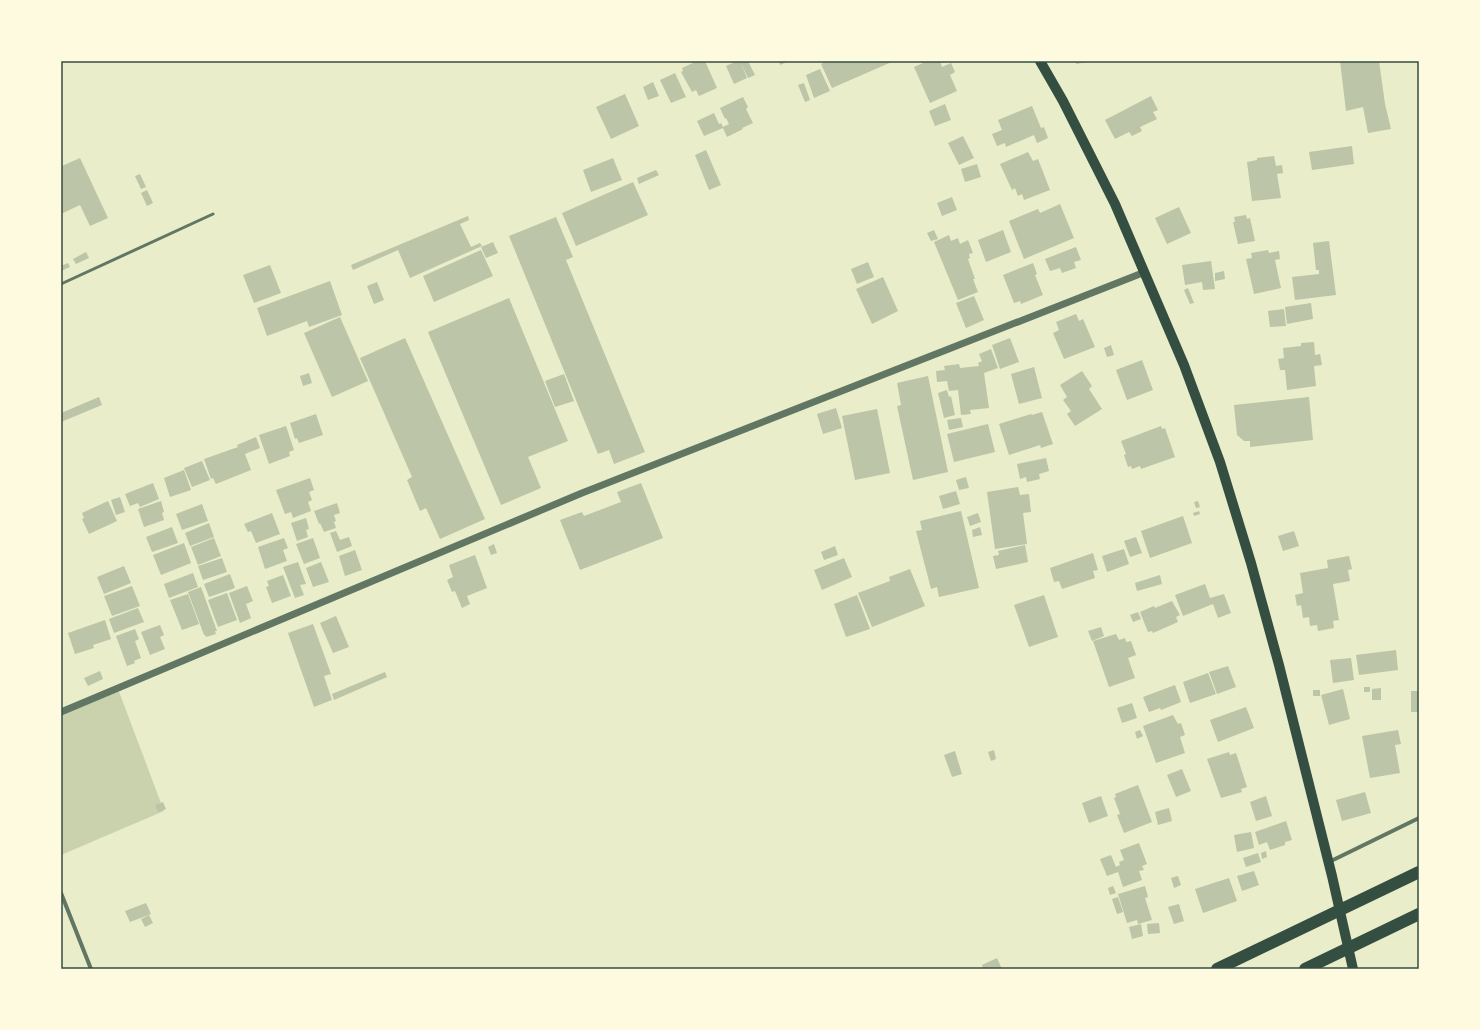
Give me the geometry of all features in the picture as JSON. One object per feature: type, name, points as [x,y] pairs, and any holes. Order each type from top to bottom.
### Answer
[{"type":"highway","points":[[1217,969],[1419,872]]},
{"type":"highway","points":[[1305,969],[1419,914]]},
{"type":"main road","points":[[1040,61],[1063,101],[1115,204],[1184,365],[1220,462],[1251,563],[1279,665],[1332,876],[1353,969]]},
{"type":"street","points":[[61,712],[582,493],[1145,272]]},
{"type":"street","points":[[1328,862],[1419,818]]},
{"type":"street","points":[[61,893],[91,969]]},
{"type":"lane","points":[[61,284],[213,214]]},
{"type":"green space","points":[[118,689],[164,811],[61,855],[61,712]]},
{"type":"building","points":[[697,61],[705,61],[717,88],[699,96],[696,90],[692,92],[681,72],[683,71],[682,68]]},
{"type":"building","points":[[737,61],[748,61],[755,75],[748,78],[741,63],[747,78],[734,84],[726,66]]},
{"type":"building","points":[[779,61],[789,61],[780,65]]},
{"type":"building","points":[[827,61],[894,61],[832,88],[821,64]]},
{"type":"building","points":[[922,61],[940,61],[942,67],[951,63],[955,72],[950,75],[957,91],[930,103],[914,67],[923,63]]},
{"type":"building","points":[[1076,61],[1087,61],[1087,62],[1076,64]]},
{"type":"building","points":[[1340,61],[1379,61],[1385,104],[1391,129],[1368,133],[1363,107],[1346,111]]},
{"type":"building","points":[[820,69],[830,91],[814,98],[806,75]]},
{"type":"building","points":[[675,73],[686,97],[671,103],[660,80]]},
{"type":"building","points":[[653,82],[659,96],[648,100],[643,87]]},
{"type":"building","points":[[804,83],[810,100],[805,102],[798,85]]},
{"type":"building","points":[[625,94],[639,126],[611,139],[596,107]]},
{"type":"building","points":[[1151,96],[1158,110],[1153,112],[1157,119],[1140,127],[1142,131],[1132,136],[1129,132],[1115,139],[1105,120]]},
{"type":"building","points":[[743,97],[748,107],[746,109],[753,123],[727,137],[723,128],[704,136],[697,121],[714,113],[719,124],[721,123],[723,127],[729,124],[720,108]]},
{"type":"building","points":[[945,104],[951,120],[935,126],[929,111]]},
{"type":"building","points":[[1032,106],[1041,128],[1044,127],[1048,138],[1037,143],[1034,135],[1006,147],[1005,143],[997,146],[992,134],[1002,130],[998,120]]},
{"type":"building","points":[[963,136],[974,158],[959,165],[948,143]]},
{"type":"building","points":[[1352,146],[1354,164],[1312,170],[1309,152]]},
{"type":"building","points":[[706,150],[721,185],[709,190],[695,155]]},
{"type":"building","points":[[1028,152],[1033,161],[1038,159],[1050,190],[1024,200],[1022,194],[1018,196],[1015,188],[1012,190],[1000,164]]},
{"type":"building","points":[[1274,156],[1276,166],[1282,165],[1283,173],[1277,174],[1281,198],[1252,201],[1247,162],[1257,160],[1257,158]]},
{"type":"building","points":[[80,158],[108,218],[90,226],[80,205],[61,214],[61,163],[62,166]]},
{"type":"building","points":[[613,158],[622,180],[591,192],[583,170]]},
{"type":"building","points":[[977,164],[981,177],[965,182],[961,169]]},
{"type":"building","points":[[656,170],[659,175],[639,184],[637,178]]},
{"type":"building","points":[[140,174],[146,187],[141,189],[135,176]]},
{"type":"building","points":[[633,182],[648,215],[576,246],[562,213]]},
{"type":"building","points":[[147,190],[153,203],[147,206],[141,193]]},
{"type":"building","points":[[952,197],[957,210],[942,216],[937,203]]},
{"type":"building","points":[[1060,204],[1074,238],[1024,259],[1009,221],[1038,209],[1040,213]]},
{"type":"building","points":[[1179,207],[1191,233],[1167,244],[1155,218]]},
{"type":"building","points":[[1246,215],[1247,219],[1250,218],[1255,241],[1238,244],[1233,222],[1235,222],[1234,217]]},
{"type":"building","points":[[468,216],[469,220],[460,224],[471,247],[480,243],[482,246],[410,278],[398,250],[353,270],[351,265]]},
{"type":"building","points":[[556,217],[573,257],[566,260],[645,452],[614,464],[609,450],[598,454],[509,236]]},
{"type":"building","points":[[934,230],[938,239],[931,241],[927,233]]},
{"type":"building","points":[[1003,230],[1011,252],[986,262],[978,240]]},
{"type":"building","points":[[949,235],[951,241],[958,238],[960,244],[968,240],[973,253],[969,254],[970,258],[968,259],[978,292],[958,300],[934,242]]},
{"type":"building","points":[[1329,241],[1336,295],[1295,300],[1292,277],[1319,274],[1319,270],[1316,270],[1313,243]]},
{"type":"building","points":[[493,242],[498,253],[486,258],[481,247]]},
{"type":"building","points":[[1076,247],[1081,260],[1074,262],[1076,268],[1062,273],[1060,268],[1050,271],[1045,259]]},
{"type":"building","points":[[481,250],[493,276],[434,302],[423,276]]},
{"type":"building","points":[[1268,250],[1269,253],[1279,251],[1280,259],[1275,260],[1281,288],[1254,294],[1246,259],[1252,258],[1251,253]]},
{"type":"building","points":[[86,252],[89,258],[76,264],[73,259]]},
{"type":"building","points":[[1211,261],[1215,289],[1203,290],[1202,282],[1185,285],[1182,265]]},
{"type":"building","points":[[868,262],[874,277],[857,284],[851,269]]},
{"type":"building","points":[[68,263],[70,267],[61,271],[61,266]]},
{"type":"building","points":[[1033,263],[1037,274],[1035,275],[1043,295],[1021,304],[1020,301],[1014,303],[1003,275]]},
{"type":"building","points":[[270,265],[281,293],[254,303],[243,275]]},
{"type":"building","points":[[1224,271],[1225,279],[1215,281],[1215,273]]},
{"type":"building","points":[[883,277],[898,311],[872,324],[856,289]]},
{"type":"building","points":[[330,281],[342,315],[309,327],[307,321],[267,336],[257,308]]},
{"type":"building","points":[[377,282],[384,300],[374,304],[367,286]]},
{"type":"building","points":[[1188,288],[1194,303],[1190,304],[1184,290]]},
{"type":"building","points":[[974,296],[984,320],[966,328],[956,303]]},
{"type":"building","points":[[509,298],[568,441],[528,457],[541,488],[501,505],[428,332]]},
{"type":"building","points":[[1311,303],[1313,319],[1287,324],[1285,307]]},
{"type":"building","points":[[1284,309],[1286,326],[1270,327],[1268,311]]},
{"type":"building","points":[[1076,314],[1079,321],[1083,319],[1095,347],[1064,359],[1053,333],[1059,330],[1056,322]]},
{"type":"building","points":[[340,317],[368,381],[332,397],[304,333]]},
{"type":"building","points":[[405,338],[485,519],[440,539],[426,508],[420,511],[407,480],[412,477],[360,358]]},
{"type":"building","points":[[1010,338],[1019,362],[1000,369],[992,345]]},
{"type":"building","points":[[1314,342],[1315,355],[1320,354],[1322,365],[1314,366],[1316,386],[1287,390],[1285,370],[1280,370],[1278,359],[1284,358],[1283,348],[1301,346],[1301,343]]},
{"type":"building","points":[[1111,345],[1114,355],[1107,357],[1104,348]]},
{"type":"building","points":[[991,349],[998,368],[984,373],[989,408],[970,410],[971,414],[961,415],[958,390],[949,391],[947,381],[937,382],[936,371],[945,370],[944,366],[959,364],[960,368],[979,366],[978,363],[982,361],[979,354]]},
{"type":"building","points":[[1142,360],[1153,390],[1127,400],[1116,370]]},
{"type":"building","points":[[1034,367],[1042,398],[1019,404],[1011,374]]},
{"type":"building","points":[[1082,371],[1092,386],[1089,389],[1102,409],[1075,426],[1067,414],[1071,411],[1063,400],[1067,397],[1060,385]]},
{"type":"building","points":[[309,373],[312,383],[303,386],[300,376]]},
{"type":"building","points":[[564,374],[574,401],[555,407],[545,381]]},
{"type":"building","points":[[928,376],[948,472],[913,480],[897,406],[901,405],[897,383]]},
{"type":"building","points":[[947,390],[949,397],[951,396],[955,415],[944,418],[938,393]]},
{"type":"building","points":[[99,397],[102,405],[61,422],[61,413]]},
{"type":"building","points":[[1309,397],[1313,440],[1250,447],[1250,441],[1244,441],[1237,435],[1234,405]]},
{"type":"building","points":[[836,408],[842,428],[823,434],[817,414]]},
{"type":"building","points":[[877,409],[890,473],[855,480],[842,416]]},
{"type":"building","points":[[1042,412],[1053,444],[1041,448],[1040,445],[1009,455],[999,424]]},
{"type":"building","points":[[316,414],[323,435],[299,443],[297,438],[295,439],[290,423]]},
{"type":"building","points":[[961,418],[963,427],[949,430],[947,420]]},
{"type":"building","points":[[988,424],[995,452],[954,462],[947,434]]},
{"type":"building","points":[[286,426],[294,450],[289,452],[290,456],[269,464],[259,435]]},
{"type":"building","points":[[1161,426],[1162,429],[1165,428],[1175,457],[1141,469],[1140,466],[1132,469],[1131,466],[1128,467],[1124,455],[1126,454],[1121,441]]},
{"type":"building","points":[[256,437],[260,448],[245,454],[251,470],[216,484],[213,478],[211,479],[204,459],[238,447],[237,445]]},
{"type":"building","points":[[1046,458],[1049,471],[1039,474],[1040,479],[1027,482],[1026,477],[1020,479],[1017,464]]},
{"type":"building","points":[[202,461],[210,480],[192,487],[184,468]]},
{"type":"building","points":[[184,470],[191,490],[170,497],[164,478]]},
{"type":"building","points":[[966,477],[969,488],[959,490],[956,480]]},
{"type":"building","points":[[310,478],[314,490],[309,492],[312,500],[308,502],[311,511],[293,518],[291,512],[285,514],[276,490]]},
{"type":"building","points":[[153,483],[159,499],[140,507],[138,503],[130,506],[125,494]]},
{"type":"building","points":[[641,483],[663,538],[580,570],[560,520],[582,512],[584,516],[621,502],[617,492]]},
{"type":"building","points":[[1018,487],[1020,495],[1029,494],[1031,512],[1023,513],[1027,544],[995,549],[987,492]]},
{"type":"building","points":[[956,491],[960,504],[943,509],[939,496]]},
{"type":"building","points":[[120,497],[125,512],[116,515],[111,500]]},
{"type":"building","points":[[108,501],[117,521],[89,534],[82,519],[84,518],[82,513]]},
{"type":"building","points":[[161,501],[164,512],[162,513],[164,520],[144,527],[138,509]]},
{"type":"building","points":[[1198,501],[1200,507],[1196,508],[1194,502]]},
{"type":"building","points":[[337,503],[340,513],[334,515],[336,528],[324,532],[314,511]]},
{"type":"building","points":[[202,504],[208,521],[182,530],[176,514]]},
{"type":"building","points":[[961,511],[979,588],[939,597],[937,587],[931,589],[916,531],[922,530],[920,521]]},
{"type":"building","points":[[1199,511],[1200,514],[1194,516],[1193,513]]},
{"type":"building","points":[[272,513],[280,534],[256,543],[251,531],[248,532],[244,524]]},
{"type":"building","points":[[978,513],[981,522],[970,526],[967,517]]},
{"type":"building","points":[[1183,516],[1192,543],[1150,558],[1141,531]]},
{"type":"building","points":[[306,518],[309,529],[306,530],[308,537],[297,541],[291,523]]},
{"type":"building","points":[[209,523],[214,537],[190,546],[185,533]]},
{"type":"building","points":[[172,527],[178,543],[152,552],[146,537]]},
{"type":"building","points":[[980,527],[982,535],[973,537],[972,530]]},
{"type":"building","points":[[336,531],[340,540],[349,537],[352,546],[337,552],[330,533]]},
{"type":"building","points":[[1294,531],[1299,546],[1283,551],[1278,536]]},
{"type":"building","points":[[1136,537],[1142,553],[1130,557],[1124,541]]},
{"type":"building","points":[[214,538],[221,556],[198,565],[191,547]]},
{"type":"building","points":[[284,538],[288,548],[283,550],[287,561],[265,569],[258,547]]},
{"type":"building","points":[[313,538],[320,558],[304,564],[296,544]]},
{"type":"building","points":[[184,543],[191,563],[161,575],[153,555]]},
{"type":"building","points":[[494,544],[497,553],[491,555],[488,547]]},
{"type":"building","points":[[1025,545],[1028,562],[996,569],[993,556],[999,555],[998,551]]},
{"type":"building","points":[[835,546],[838,555],[824,560],[821,552]]},
{"type":"building","points":[[1124,549],[1129,564],[1107,572],[1102,556]]},
{"type":"building","points":[[355,550],[362,570],[345,576],[339,556]]},
{"type":"building","points":[[1093,553],[1098,570],[1093,571],[1095,578],[1062,589],[1059,581],[1054,582],[1050,568]]},
{"type":"building","points":[[475,555],[487,588],[467,596],[470,604],[462,608],[455,591],[452,592],[447,580],[453,577],[449,565]]},
{"type":"building","points":[[1349,556],[1352,569],[1348,570],[1350,581],[1333,584],[1339,620],[1333,621],[1334,628],[1318,631],[1317,625],[1310,626],[1309,617],[1303,618],[1301,605],[1297,606],[1295,595],[1303,593],[1300,573],[1328,568],[1327,560]]},
{"type":"building","points":[[222,558],[227,572],[203,580],[198,566]]},
{"type":"building","points":[[844,558],[852,577],[822,590],[814,570]]},
{"type":"building","points":[[298,562],[306,584],[300,585],[304,595],[295,598],[283,567]]},
{"type":"building","points":[[321,562],[329,582],[313,587],[306,568]]},
{"type":"building","points":[[124,566],[131,583],[104,594],[97,577]]},
{"type":"building","points":[[910,569],[925,606],[872,627],[858,593],[890,581],[889,577]]},
{"type":"building","points":[[193,573],[198,587],[169,598],[164,584]]},
{"type":"building","points":[[230,574],[235,588],[209,597],[204,584]]},
{"type":"building","points":[[283,575],[291,596],[272,603],[266,587],[269,586],[267,581]]},
{"type":"building","points":[[1160,575],[1162,584],[1137,591],[1135,583]]},
{"type":"building","points":[[1205,584],[1210,598],[1224,594],[1231,613],[1218,618],[1213,604],[1183,616],[1175,595]]},
{"type":"building","points":[[132,586],[140,606],[112,616],[104,596]]},
{"type":"building","points":[[247,586],[253,601],[246,604],[251,618],[240,623],[229,593]]},
{"type":"building","points":[[201,587],[217,631],[215,631],[216,634],[206,637],[188,592]]},
{"type":"building","points":[[227,593],[237,620],[218,627],[208,600]]},
{"type":"building","points":[[188,594],[199,624],[182,630],[170,600]]},
{"type":"building","points":[[857,595],[870,629],[846,637],[834,604]]},
{"type":"building","points":[[1044,595],[1058,637],[1029,647],[1014,605]]},
{"type":"building","points":[[1172,601],[1180,615],[1176,617],[1178,622],[1153,633],[1152,631],[1148,632],[1140,612]]},
{"type":"building","points":[[138,608],[144,622],[114,633],[109,619]]},
{"type":"building","points":[[1138,612],[1141,619],[1133,622],[1130,615]]},
{"type":"building","points":[[336,616],[349,647],[333,653],[320,623]]},
{"type":"building","points":[[105,620],[111,639],[93,645],[94,648],[75,654],[68,633]]},
{"type":"building","points":[[313,624],[331,674],[324,676],[332,700],[314,707],[288,633]]},
{"type":"building","points":[[160,625],[164,635],[160,637],[165,649],[150,655],[141,632]]},
{"type":"building","points":[[1101,627],[1104,636],[1092,641],[1088,631]]},
{"type":"building","points":[[135,629],[139,639],[135,641],[141,658],[134,661],[135,663],[127,666],[116,636]]},
{"type":"building","points":[[1116,634],[1119,640],[1125,638],[1126,642],[1131,641],[1136,655],[1128,658],[1135,678],[1109,687],[1093,641]]},
{"type":"building","points":[[1396,650],[1398,670],[1359,675],[1356,655]]},
{"type":"building","points":[[1351,658],[1354,680],[1333,683],[1330,660]]},
{"type":"building","points":[[1228,666],[1236,687],[1217,694],[1209,672]]},
{"type":"building","points":[[100,671],[103,679],[88,686],[84,678]]},
{"type":"building","points":[[385,672],[387,677],[334,700],[332,694]]},
{"type":"building","points":[[1208,673],[1216,694],[1190,703],[1183,682]]},
{"type":"building","points":[[1175,685],[1181,702],[1161,710],[1160,708],[1149,712],[1143,697]]},
{"type":"building","points":[[1364,687],[1370,687],[1370,692],[1364,692]]},
{"type":"building","points":[[1381,688],[1381,700],[1372,700],[1372,689]]},
{"type":"building","points":[[1343,689],[1350,719],[1329,725],[1321,695]]},
{"type":"building","points":[[1313,690],[1320,690],[1320,696],[1313,696]]},
{"type":"building","points":[[1411,691],[1419,691],[1419,712],[1411,712]]},
{"type":"building","points":[[1132,703],[1137,718],[1122,723],[1117,708]]},
{"type":"building","points":[[1246,707],[1254,728],[1218,742],[1210,720]]},
{"type":"building","points":[[1173,715],[1178,724],[1181,723],[1185,735],[1180,737],[1185,753],[1156,763],[1143,726]]},
{"type":"building","points":[[1140,730],[1143,736],[1137,739],[1135,732]]},
{"type":"building","points":[[1398,730],[1401,744],[1395,745],[1400,773],[1370,778],[1362,736]]},
{"type":"building","points":[[994,750],[996,759],[991,761],[988,752]]},
{"type":"building","points":[[955,751],[962,774],[952,777],[944,755]]},
{"type":"building","points":[[1229,752],[1230,755],[1236,753],[1247,787],[1241,789],[1242,792],[1221,798],[1207,759]]},
{"type":"building","points":[[1182,769],[1191,791],[1176,797],[1167,775]]},
{"type":"building","points":[[1138,785],[1152,822],[1124,833],[1117,815],[1120,814],[1114,798],[1116,797],[1115,794]]},
{"type":"building","points":[[1365,792],[1371,813],[1342,821],[1336,800]]},
{"type":"building","points":[[1101,796],[1108,816],[1089,823],[1082,803]]},
{"type":"building","points":[[1266,796],[1272,816],[1256,821],[1250,802]]},
{"type":"building","points":[[163,802],[166,809],[158,812],[155,805]]},
{"type":"building","points":[[1169,808],[1172,821],[1158,825],[1155,812]]},
{"type":"building","points":[[1286,821],[1292,840],[1285,842],[1285,845],[1270,850],[1267,842],[1259,845],[1255,832]]},
{"type":"building","points":[[1251,832],[1254,848],[1237,852],[1234,835]]},
{"type":"building","points":[[1139,843],[1147,864],[1142,866],[1144,870],[1139,871],[1142,880],[1123,887],[1118,872],[1107,876],[1100,859],[1111,855],[1116,867],[1120,865],[1119,862],[1124,860],[1120,850]]},
{"type":"building","points":[[1266,851],[1267,857],[1262,859],[1261,853]]},
{"type":"building","points":[[1258,853],[1261,862],[1246,867],[1243,858]]},
{"type":"building","points":[[1254,871],[1259,885],[1242,891],[1237,876]]},
{"type":"building","points":[[1178,876],[1181,885],[1174,888],[1171,878]]},
{"type":"building","points":[[1229,878],[1237,901],[1203,913],[1195,889]]},
{"type":"building","points":[[1113,886],[1116,893],[1110,895],[1108,888]]},
{"type":"building","points":[[1145,886],[1148,897],[1145,898],[1152,920],[1138,924],[1137,920],[1127,923],[1118,894]]},
{"type":"building","points":[[1118,897],[1123,912],[1117,914],[1112,899]]},
{"type":"building","points":[[146,903],[151,914],[130,922],[125,911]]},
{"type":"building","points":[[1179,904],[1184,921],[1174,924],[1168,907]]},
{"type":"building","points":[[149,915],[153,923],[145,927],[141,919]]},
{"type":"building","points":[[1159,923],[1160,933],[1148,934],[1147,924]]},
{"type":"building","points":[[1141,924],[1143,936],[1132,939],[1129,927]]},
{"type":"building","points":[[997,958],[1002,969],[983,969],[982,965]]}]
